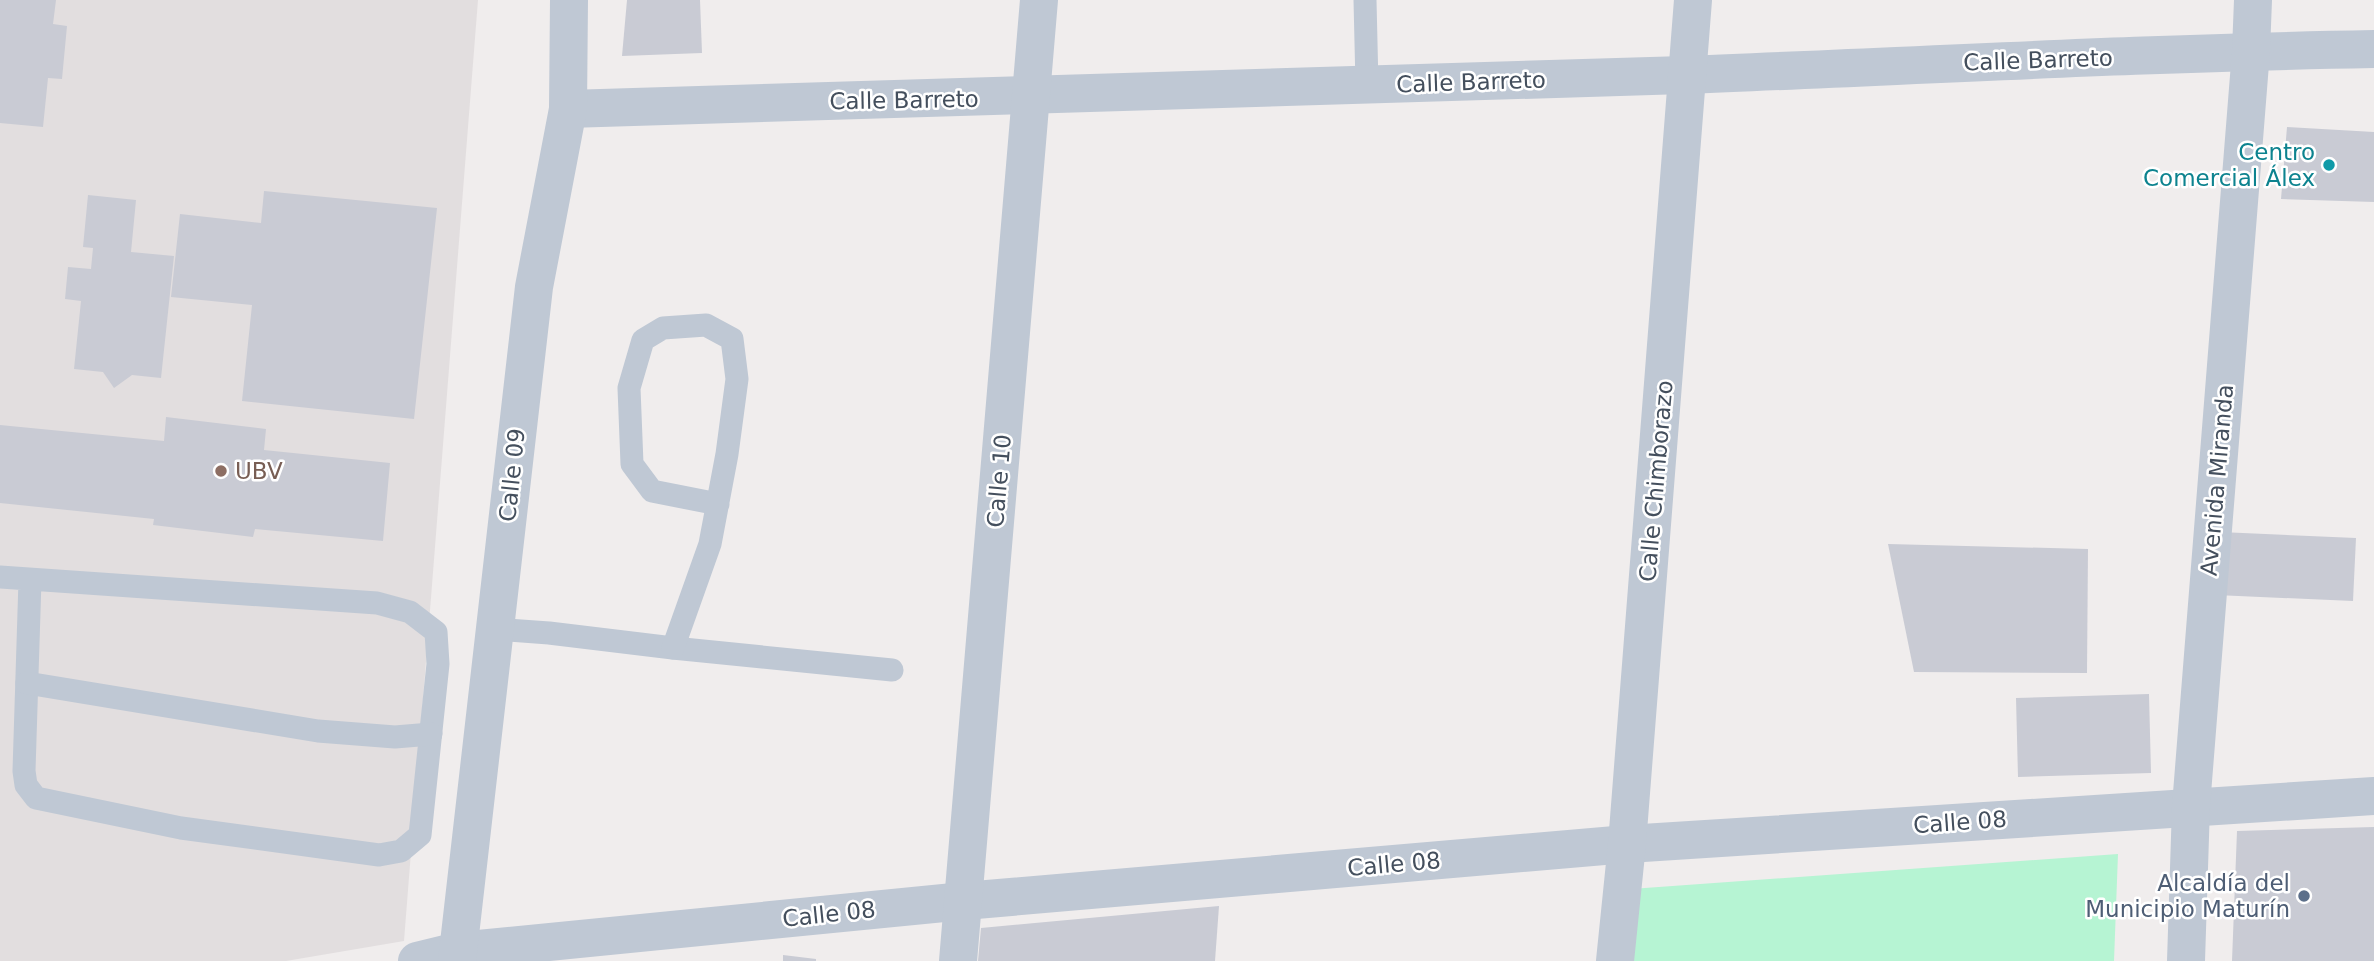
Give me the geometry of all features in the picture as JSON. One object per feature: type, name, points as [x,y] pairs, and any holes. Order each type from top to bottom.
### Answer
[{"type":"street","name":"Calle 09","points":[[458,956],[534,287],[568,109],[569,0]]},
{"type":"street","name":"Calle 10","points":[[958,961],[1039,0]]},
{"type":"street","name":"Calle Chimborazo","points":[[1615,961],[1627,844],[1693,0]]},
{"type":"street","name":"Avenida Miranda","points":[[2186,961],[2191,806],[2253,0]]},
{"type":"street","name":"Calle Barreto","points":[[568,109],[1032,97],[2251,51],[2374,49]]},
{"type":"street","name":"Calle 08","points":[[417,961],[964,901],[1627,844],[2374,796]]},
{"type":"lane","points":[[1365,0],[1367,85]]},
{"type":"lane","points":[[673,648],[710,544],[718,504],[737,379],[732,339],[706,325],[663,328],[643,340],[629,388],[632,464],[652,491],[718,504]]},
{"type":"lane","points":[[0,577],[377,603],[410,612],[436,632],[438,664],[420,835],[401,851],[379,855],[181,828],[36,798],[26,785],[24,771],[30,580]]},
{"type":"lane","points":[[495,629],[892,670]]},
{"type":"lane","points":[[27,683],[318,731],[395,737],[431,734]]},
{"type":"shaded area","name":"UBV","points":[[0,0],[478,0],[404,941],[286,961],[0,961]]},
{"type":"green space","points":[[2118,854],[2114,961],[1608,961],[1617,890]]},
{"type":"building","points":[[0,0],[56,0],[53,24],[67,26],[62,79],[48,78],[43,127],[0,123]]},
{"type":"building","points":[[627,0],[700,0],[702,53],[622,56]]},
{"type":"building","name":"Centro Comercial Álex","points":[[2287,127],[2374,132],[2374,202],[2281,199]]},
{"type":"building","points":[[264,191],[437,208],[414,419],[242,401],[252,305],[171,297],[180,214],[261,223]]},
{"type":"building","points":[[88,195],[136,200],[131,252],[174,256],[161,378],[132,375],[114,388],[103,372],[74,369],[81,301],[65,299],[68,267],[91,269],[93,248],[83,247]]},
{"type":"building","points":[[166,417],[266,429],[264,450],[390,463],[383,541],[255,529],[253,537],[153,525],[154,519],[0,503],[0,425],[164,441]]},
{"type":"building","points":[[2220,532],[2356,538],[2353,601],[2216,595]]},
{"type":"building","points":[[1888,544],[2088,549],[2087,673],[1914,672]]},
{"type":"building","points":[[2149,694],[2151,773],[2018,777],[2016,698]]},
{"type":"building","name":"Alcaldía del Municipio Maturín","points":[[2374,827],[2374,961],[2232,961],[2237,831]]},
{"type":"building","points":[[1219,906],[1215,961],[978,961],[981,928]]},
{"type":"building","points":[[783,955],[816,959],[816,961],[783,961]]},
{"type":"place","name":"Centro Comercial Álex","points":[[2329,165]]},
{"type":"place","name":"UBV","points":[[221,471]]},
{"type":"place","name":"Alcaldía del Municipio Maturín","points":[[2304,896]]}]
